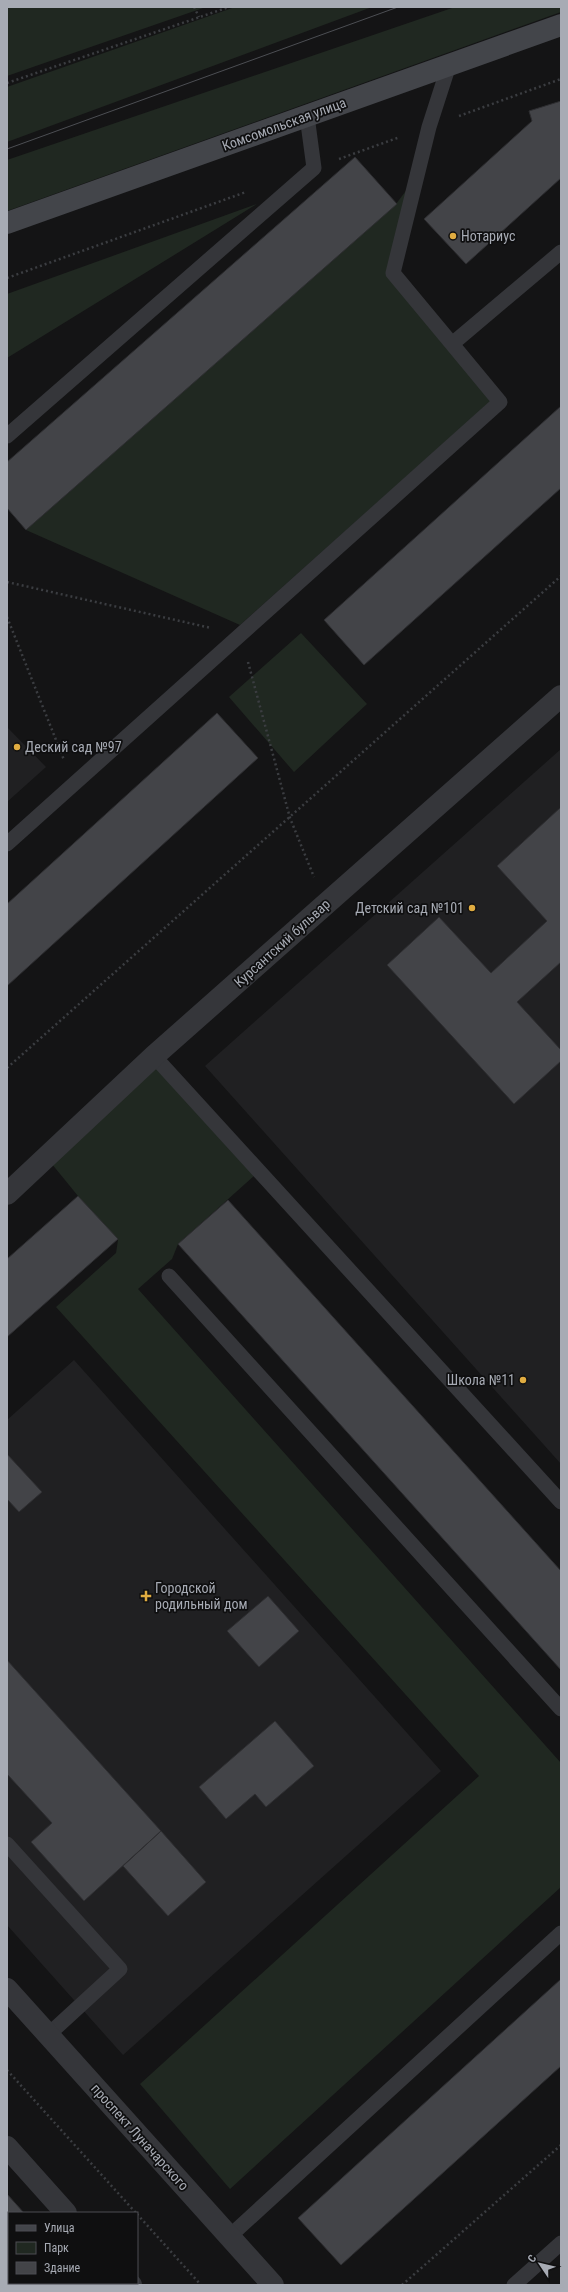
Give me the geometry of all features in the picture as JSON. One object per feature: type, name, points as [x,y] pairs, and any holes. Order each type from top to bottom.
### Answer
[{"type":"street","name":"Комсомольская улица","points":[[7,224],[561,25]]},
{"type":"street","name":"Курсантский бульвар","points":[[7,1194],[154,1056],[561,696]]},
{"type":"street","name":"проспект Луначарского","points":[[7,1990],[273,2285]]},
{"type":"street","points":[[7,2147],[65,2212]]},
{"type":"lane","points":[[7,844],[500,402],[393,273],[429,127],[449,65]]},
{"type":"lane","points":[[7,436],[314,168],[307,116]]},
{"type":"lane","points":[[452,344],[561,252]]},
{"type":"lane","points":[[154,1056],[561,1502]]},
{"type":"lane","points":[[169,1276],[561,1709]]},
{"type":"lane","points":[[7,1844],[120,1969],[48,2035]]},
{"type":"lane","points":[[230,2236],[561,1933]]},
{"type":"lane","points":[[514,2285],[561,2243]]},
{"type":"path","points":[[194,7],[199,17]]},
{"type":"path","points":[[7,83],[229,7]]},
{"type":"path","points":[[7,1068],[561,576]]},
{"type":"path","points":[[7,582],[241,634],[290,818],[326,904]]},
{"type":"path","points":[[7,617],[74,784]]},
{"type":"path","points":[[7,2070],[134,2212]]},
{"type":"path","points":[[402,2285],[561,2145]]},
{"type":"path","points":[[138,2216],[201,2285]]},
{"type":"shaded area","name":"Деский сад №97","points":[[7,727],[46,767],[7,802]]},
{"type":"shaded area","name":"Детский сад №101","points":[[561,749],[561,1464],[205,1066]]},
{"type":"shaded area","name":"Городской родильный дом","points":[[74,1360],[441,1771],[123,2055],[7,1925],[7,1420]]},
{"type":"green space","points":[[7,7],[206,7],[7,76]]},
{"type":"green space","points":[[235,7],[372,7],[7,142],[7,87]]},
{"type":"green space","points":[[455,7],[561,7],[561,12],[7,211],[7,160]]},
{"type":"green space","points":[[408,188],[386,273],[491,401],[240,625],[26,530],[396,204]]},
{"type":"green space","points":[[257,204],[7,358],[7,294]]},
{"type":"green space","points":[[301,633],[367,704],[294,772],[229,697]]},
{"type":"green space","points":[[154,1064],[255,1175],[178,1244],[172,1259],[138,1289],[561,1763],[561,1887],[230,2189],[140,2084],[479,1776],[56,1307],[116,1253],[118,1240],[78,1196],[47,1158]]},
{"type":"building","points":[[561,101],[561,178],[466,264],[424,219],[532,121],[529,111]]},
{"type":"building","points":[[355,157],[397,204],[26,530],[7,508],[7,462]]},
{"type":"building","points":[[561,406],[561,488],[364,665],[324,620]]},
{"type":"building","points":[[217,713],[258,758],[7,986],[7,904]]},
{"type":"building","points":[[561,807],[561,962],[517,1002],[561,1050],[561,1061],[514,1104],[387,965],[439,917],[491,973],[547,921],[497,866]]},
{"type":"building","points":[[78,1196],[118,1239],[7,1337],[7,1259]]},
{"type":"building","points":[[228,1200],[561,1571],[561,1670],[178,1244]]},
{"type":"building","points":[[7,1454],[42,1492],[19,1512],[7,1499]]},
{"type":"building","points":[[268,1596],[299,1631],[259,1667],[227,1631]]},
{"type":"building","points":[[7,1660],[161,1831],[84,1901],[31,1842],[52,1823],[7,1774]]},
{"type":"building","points":[[275,1721],[314,1766],[266,1807],[255,1794],[226,1819],[199,1787]]},
{"type":"building","points":[[161,1831],[206,1882],[168,1916],[123,1866]]},
{"type":"building","points":[[561,1979],[561,2066],[341,2265],[298,2218]]},
{"type":"building","points":[[7,2194],[23,2212],[8,2212],[8,2284],[72,2284],[7,2285]]},
{"type":"tram line","points":[[7,149],[398,7]]},
{"type":"place","name":"Нотариус","points":[[453,236]]},
{"type":"place","name":"Деский сад №97","points":[[17,747]]},
{"type":"place","name":"Детский сад №101","points":[[472,908]]},
{"type":"place","name":"Школа №11","points":[[523,1380]]},
{"type":"place","name":"Городской родильный дом","points":[[146,1596]]}]
